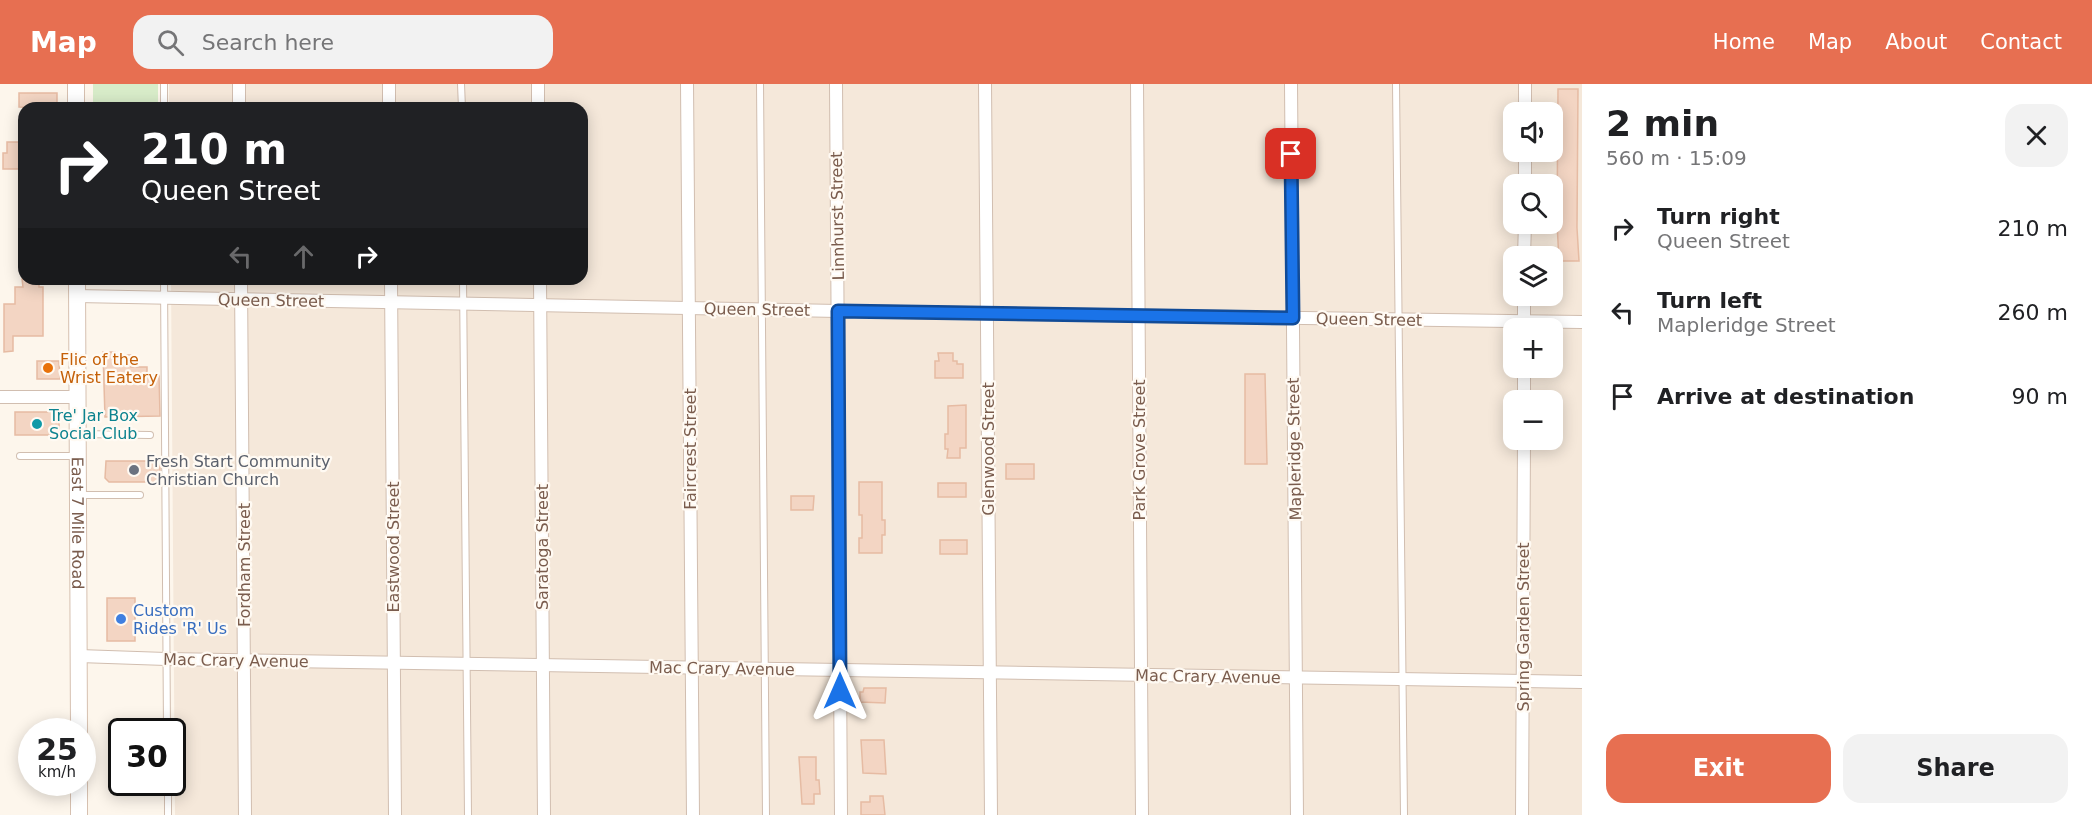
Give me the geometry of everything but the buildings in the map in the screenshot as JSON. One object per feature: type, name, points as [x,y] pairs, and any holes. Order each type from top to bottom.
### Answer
[{"type":"main road","points":[[76,84],[76,102]]},
{"type":"main road","name":"East 7 Mile Road","points":[[77,285],[79,718]]},
{"type":"main road","points":[[79,796],[79,815]]},
{"type":"street","points":[[239,84],[239,102]]},
{"type":"street","points":[[389,84],[389,102]]},
{"type":"street","points":[[538,84],[538,102]]},
{"type":"street","name":"Faircrest Street","points":[[687,84],[693,815]]},
{"type":"street","name":"Linnhurst Street","points":[[836,84],[841,815]]},
{"type":"street","name":"Glenwood Street","points":[[985,84],[991,815]]},
{"type":"street","name":"Park Grove Street","points":[[1137,84],[1142,815]]},
{"type":"street","name":"Mapleridge Street","points":[[1291,84],[1297,815]]},
{"type":"street","points":[[1525,84],[1525,102]]},
{"type":"street","name":"Fordham Street","points":[[242,285],[245,815]]},
{"type":"street","name":"Eastwood Street","points":[[391,285],[395,815]]},
{"type":"street","name":"Saratoga Street","points":[[540,285],[544,815]]},
{"type":"street","name":"Queen Street","points":[[77,296],[1400,319],[1503,324]]},
{"type":"street","name":"Queen Street","points":[[1563,322],[1582,321]]},
{"type":"street","points":[[0,397],[77,397]]},
{"type":"street","name":"Spring Garden Street","points":[[1522,815],[1524,450]]},
{"type":"street","name":"Mac Crary Avenue","points":[[78,656],[1582,682]]},
{"type":"lane","points":[[164,84],[164,102]]},
{"type":"lane","points":[[462,84],[462,102]]},
{"type":"lane","points":[[760,84],[766,815]]},
{"type":"lane","points":[[1396,84],[1404,815]]},
{"type":"lane","points":[[164,285],[167,718]]},
{"type":"lane","points":[[463,285],[468,815]]},
{"type":"lane","points":[[78,434],[150,435]]},
{"type":"lane","points":[[20,456],[78,456]]},
{"type":"lane","points":[[78,495],[140,495]]},
{"type":"lane","points":[[168,796],[168,815]]},
{"type":"shaded area","points":[[169,84],[1582,84],[1582,815],[175,815],[175,796],[186,796],[186,718],[174,718],[171,285],[588,285],[588,102],[169,102]]},
{"type":"green space","points":[[93,84],[158,84],[158,102],[93,102]]},
{"type":"place","name":"Flic of the Wrist Eatery","points":[[48,368]]},
{"type":"place","name":"Tre' Jar Box Social Club","points":[[37,424]]},
{"type":"place","name":"Fresh Start Community Christian Church","points":[[134,470]]},
{"type":"place","name":"Custom Rides 'R' Us","points":[[121,619]]},
{"type":"route","points":[[840,691],[838,311],[1293,318],[1291,154]]}]
